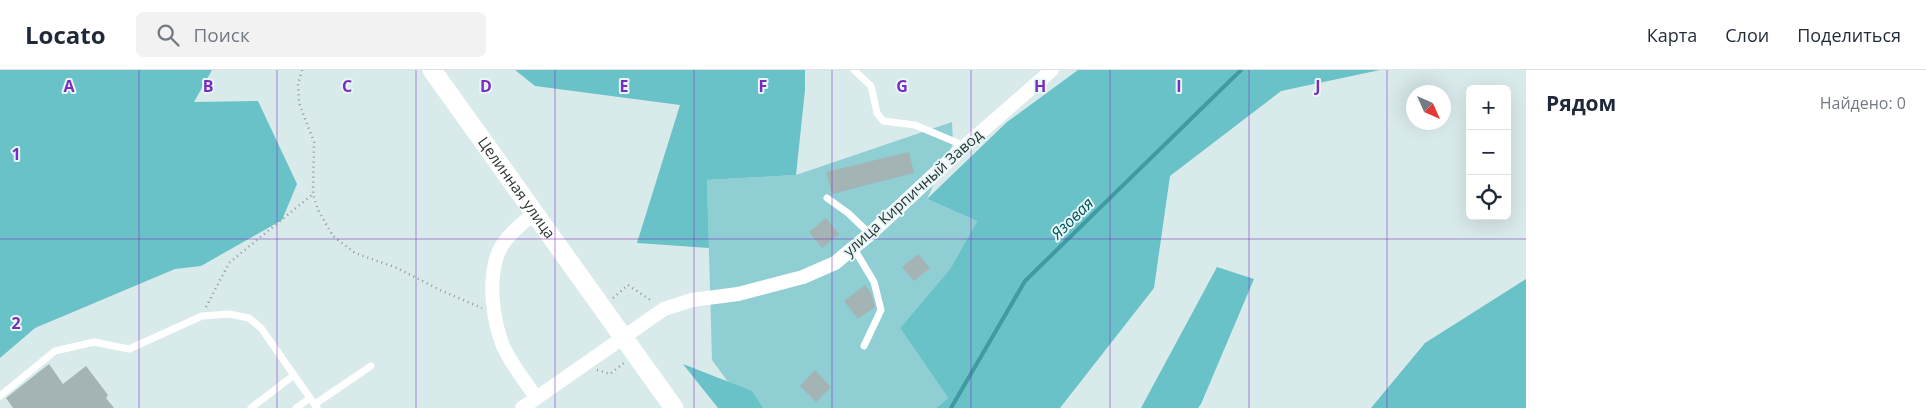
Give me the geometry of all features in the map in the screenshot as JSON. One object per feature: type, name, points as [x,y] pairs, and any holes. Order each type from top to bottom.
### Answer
[{"type":"main road","name":"Целинная улица","points":[[432,70],[535,213],[607,302],[630,358],[674,408]]},
{"type":"street","name":"улица Кирпичный Завод","points":[[522,408],[538,403],[582,367],[664,310],[692,300],[738,294],[803,277],[835,262],[870,234],[965,146],[1052,70]]},
{"type":"street","points":[[535,213],[514,230],[497,254],[493,286],[494,318],[504,348],[538,403]]},
{"type":"lane","points":[[854,70],[872,86],[878,113],[883,121],[916,125],[965,146]]},
{"type":"lane","points":[[827,198],[848,213],[870,234]]},
{"type":"lane","points":[[853,247],[874,282],[881,310],[864,346]]},
{"type":"lane","points":[[0,396],[55,351],[94,342],[129,349],[202,316],[229,314],[249,318],[261,328],[316,406],[371,366]]},
{"type":"lane","points":[[251,408],[294,375]]},
{"type":"lane","points":[[296,408],[310,398]]},
{"type":"path","points":[[302,70],[298,84],[299,103],[314,142],[313,194],[318,210],[332,236],[355,253],[397,268],[440,290],[482,308],[494,318]]},
{"type":"path","points":[[202,316],[230,262],[313,194]]},
{"type":"path","points":[[607,302],[628,285],[664,310]]},
{"type":"path","points":[[582,367],[610,374],[630,358]]},
{"type":"shaded area","points":[[0,70],[212,70],[194,102],[258,101],[297,184],[282,220],[201,266],[175,269],[35,328],[0,358]]},
{"type":"shaded area","points":[[515,70],[805,70],[805,90],[796,175],[707,180],[709,248],[637,243],[680,105],[535,86]]},
{"type":"shaded area","points":[[1078,70],[1380,70],[1281,91],[1170,176],[1154,288],[1060,408],[936,408],[948,398],[900,328],[950,269],[977,221],[927,199],[1007,122]]},
{"type":"shaded area","points":[[952,122],[953,144],[927,199],[977,221],[950,269],[900,328],[948,398],[936,408],[747,408],[712,360],[707,180],[796,175]]},
{"type":"shaded area","points":[[1217,267],[1254,279],[1201,404],[1198,408],[1141,408]]},
{"type":"shaded area","points":[[1526,279],[1526,408],[1371,408],[1425,343]]},
{"type":"shaded area","points":[[683,364],[752,391],[763,408],[718,408]]},
{"type":"building","points":[[909,152],[914,173],[832,194],[826,172]]},
{"type":"building","points":[[826,218],[839,234],[822,248],[809,232]]},
{"type":"building","points":[[918,254],[930,268],[914,281],[902,267]]},
{"type":"building","points":[[865,285],[871,293],[875,307],[858,319],[844,301]]},
{"type":"building","points":[[49,364],[63,384],[86,366],[108,395],[106,398],[114,408],[13,408],[6,398]]},
{"type":"building","points":[[815,370],[831,387],[816,402],[800,386]]},
{"type":"waterway","name":"Язовая","points":[[951,408],[1025,281],[1241,70]]}]
